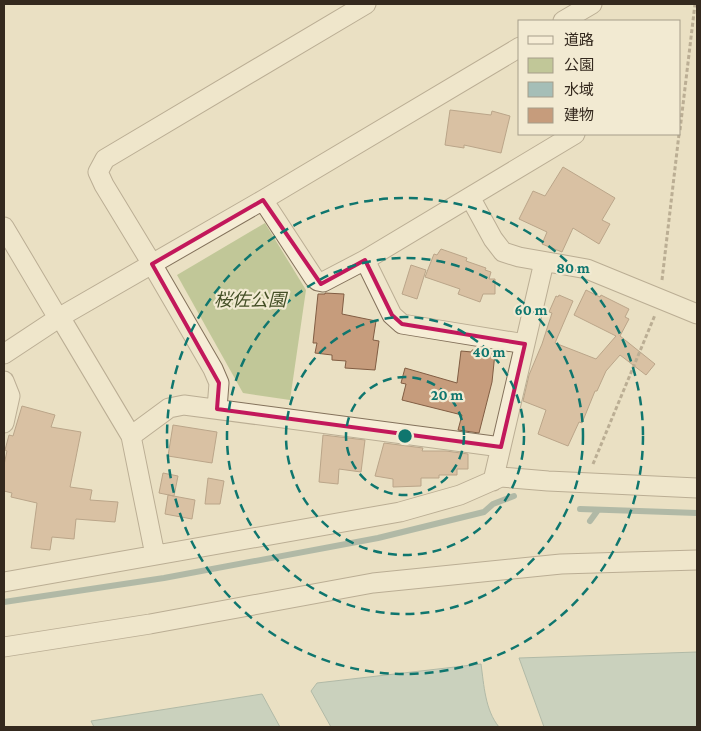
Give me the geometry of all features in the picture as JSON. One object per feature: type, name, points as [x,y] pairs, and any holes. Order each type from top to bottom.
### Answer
[{"type":"street","points":[[217,409],[219,383],[152,264],[104,186],[98,172],[105,159],[366,4]]},
{"type":"street","points":[[571,19],[592,4]]},
{"type":"street","points":[[4,354],[59,318],[263,200],[518,48]]},
{"type":"street","points":[[263,200],[314,278],[318,282],[323,282],[365,260],[574,135]]},
{"type":"street","points":[[470,197],[493,239],[503,252],[519,257],[587,269],[697,314]]},
{"type":"street","points":[[4,227],[131,436],[155,555]]},
{"type":"street","points":[[365,260],[392,315],[402,324],[525,344]]},
{"type":"street","points":[[493,481],[544,262]]},
{"type":"street","points":[[4,381],[10,396],[4,423]]},
{"type":"street","points":[[131,436],[169,408],[184,405],[501,447]]},
{"type":"street","points":[[4,582],[400,512],[460,495],[501,477],[548,482],[697,488]]},
{"type":"street","points":[[4,647],[150,624],[373,584],[561,564],[697,560]]},
{"type":"path","points":[[681,121],[694,4]]},
{"type":"highlighted area","points":[[263,200],[321,284],[365,260],[392,315],[402,324],[525,344],[501,447],[217,409],[219,383],[152,264]]},
{"type":"green space","name":"桜佐公園","points":[[265,223],[306,290],[290,400],[243,393],[177,275]]},
{"type":"water","points":[[697,652],[697,727],[544,727],[519,658]]},
{"type":"water","points":[[481,664],[488,705],[499,727],[331,727],[311,691],[317,683]]},
{"type":"water","points":[[262,694],[280,727],[94,727],[91,721]]},
{"type":"building","points":[[450,110],[491,115],[492,111],[510,116],[501,153],[464,145],[464,148],[445,145]]},
{"type":"building","points":[[563,167],[615,198],[602,220],[610,224],[599,244],[573,228],[562,252],[542,244],[547,232],[519,219],[533,191],[545,196]]},
{"type":"building","points":[[441,249],[467,258],[466,261],[486,268],[485,270],[491,272],[489,279],[495,279],[495,294],[483,294],[480,302],[458,294],[460,289],[425,277],[434,254],[437,255]]},
{"type":"building","points":[[411,265],[426,270],[417,299],[402,294]]},
{"type":"building","points":[[586,290],[629,309],[625,317],[629,319],[620,336],[655,364],[646,375],[620,355],[606,371],[597,391],[595,391],[582,423],[579,422],[568,446],[538,434],[546,410],[523,401],[529,375],[542,344],[552,313],[549,312],[556,296],[558,297],[559,295],[573,301],[555,343],[596,359],[616,336],[574,315]]},
{"type":"building","points":[[318,294],[344,294],[342,314],[376,321],[373,340],[379,341],[375,370],[345,368],[346,361],[332,360],[332,355],[315,353],[317,343],[313,343]]},
{"type":"building","points":[[472,350],[495,353],[492,382],[479,433],[458,430],[462,415],[402,400],[406,384],[401,383],[405,368],[457,383],[461,351],[472,352]]},
{"type":"building","points":[[22,406],[55,415],[51,427],[81,432],[70,487],[92,490],[90,500],[118,502],[115,522],[76,519],[74,539],[52,537],[50,550],[31,548],[37,503],[11,497],[12,493],[4,491],[4,465],[7,451],[5,450],[9,435],[13,436]]},
{"type":"building","points":[[173,425],[217,432],[212,463],[168,456]]},
{"type":"building","points":[[323,435],[365,440],[361,472],[339,469],[338,484],[319,482]]},
{"type":"building","points":[[384,443],[423,448],[422,451],[446,451],[468,454],[468,469],[457,469],[457,475],[421,478],[421,486],[393,487],[393,479],[375,476]]},
{"type":"building","points":[[163,473],[178,476],[174,496],[159,493]]},
{"type":"building","points":[[208,478],[224,481],[220,504],[205,504]]},
{"type":"building","points":[[168,495],[195,500],[192,519],[165,514]]},
{"type":"waterway","points":[[4,602],[164,578],[378,538],[484,512],[493,504],[514,496]]},
{"type":"waterway","points":[[580,509],[697,513]]},
{"type":"waterway","points":[[590,521],[598,510]]}]
